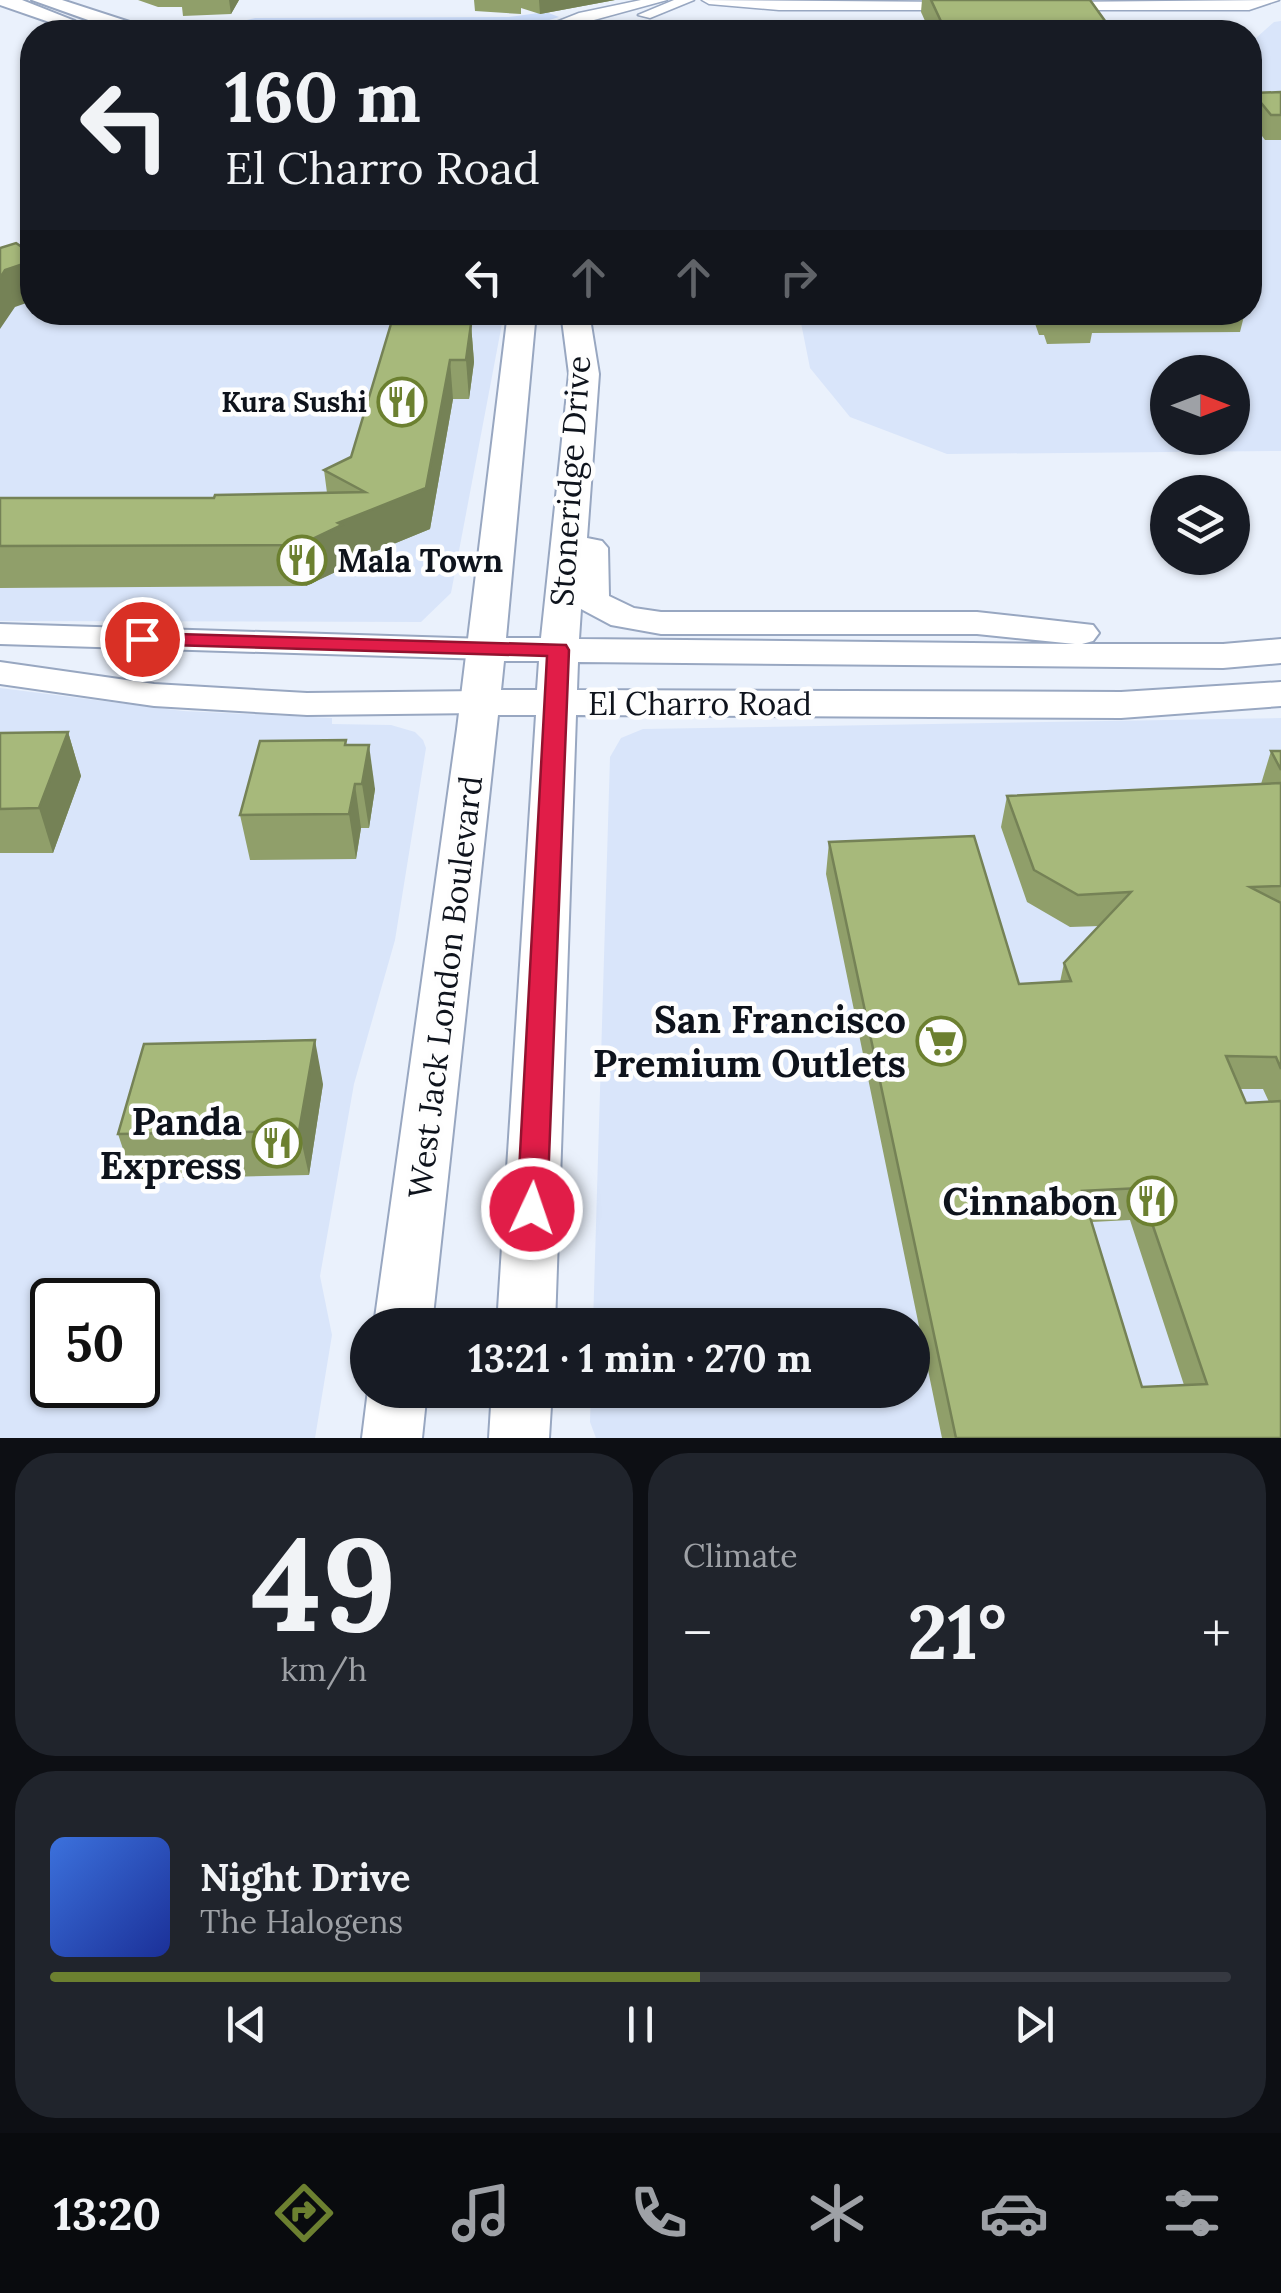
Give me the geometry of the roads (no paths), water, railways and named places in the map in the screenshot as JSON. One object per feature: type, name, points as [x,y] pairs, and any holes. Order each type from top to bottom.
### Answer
[{"type":"main road","points":[[3,0],[64,20]]},
{"type":"main road","points":[[42,0],[104,20]]},
{"type":"main road","name":"Stoneridge Drive","points":[[486,649],[521,325]]},
{"type":"main road","name":"Stoneridge Drive","points":[[558,650],[584,374],[578,325]]},
{"type":"main road","points":[[576,485],[590,539],[591,599],[602,610],[628,620],[977,623],[1119,638],[1181,655]]},
{"type":"main road","name":"El Charro Road","points":[[486,649],[1181,655],[1281,651]]},
{"type":"main road","name":"West Jack London Boulevard","points":[[406,1308],[486,649]]},
{"type":"main road","points":[[527,1308],[558,650]]},
{"type":"main road","name":"El Charro Road","points":[[480,702],[1121,704],[1281,694]]},
{"type":"main road","points":[[392,1438],[395,1408]]},
{"type":"main road","points":[[519,1438],[521,1408]]},
{"type":"street","points":[[572,20],[660,0]]},
{"type":"street","points":[[624,20],[687,0]]},
{"type":"street","points":[[709,0],[779,6],[978,6]]},
{"type":"street","points":[[1052,6],[1250,6],[1272,0]]},
{"type":"street","name":"El Charro Road","points":[[0,634],[486,649]]},
{"type":"street","points":[[182,696],[166,678],[172,662],[188,650],[214,642]]},
{"type":"street","name":"El Charro Road","points":[[0,673],[182,696],[307,704],[480,702]]},
{"type":"place","name":"Kura Sushi","points":[[402,402]]},
{"type":"place","name":"Mala Town","points":[[302,560]]},
{"type":"place","name":"San Francisco Premium Outlets","points":[[941,1041]]},
{"type":"place","name":"Panda Express","points":[[277,1143]]},
{"type":"place","name":"Cinnabon","points":[[1152,1201]]}]
